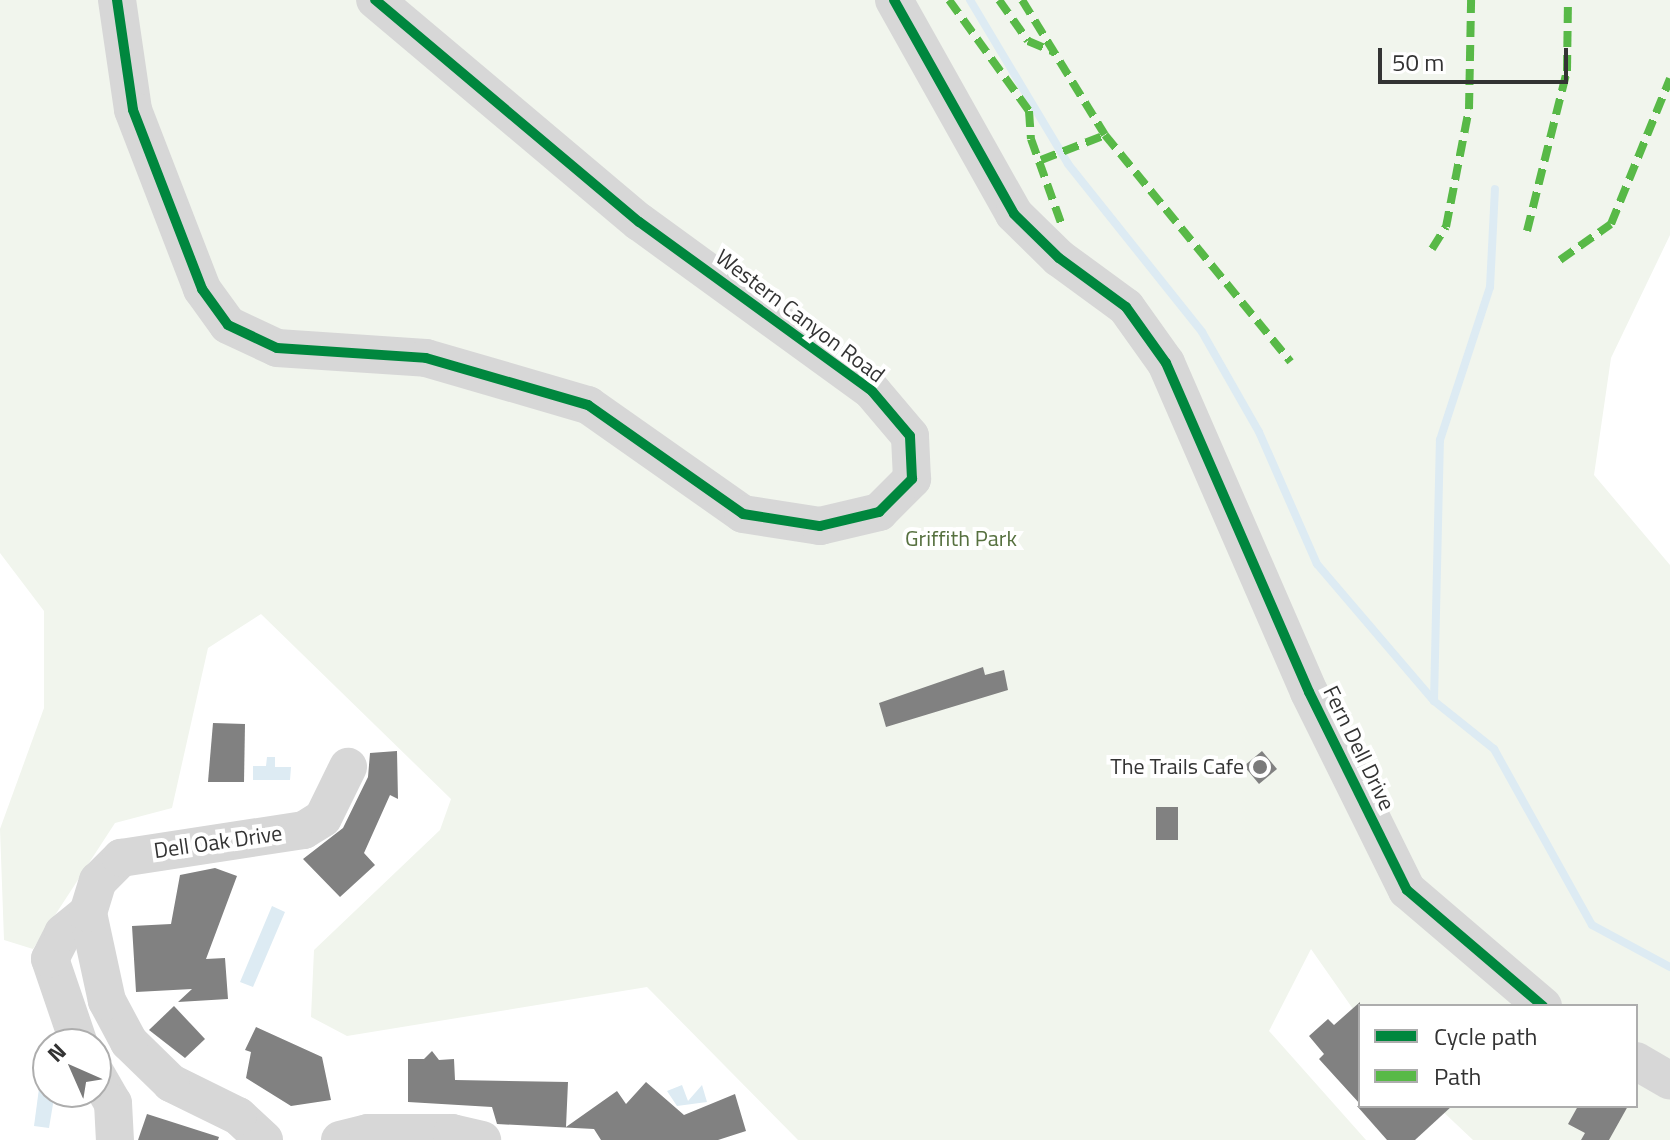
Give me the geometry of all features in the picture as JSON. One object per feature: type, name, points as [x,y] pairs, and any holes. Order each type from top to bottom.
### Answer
[{"type":"street","name":"Western Canyon Road","points":[[117,0],[133,110],[202,289],[228,325],[277,348],[426,358],[588,405],[743,514],[820,526],[879,512],[912,479],[910,436],[872,391],[639,222],[375,0]]},
{"type":"street","name":"Fern Dell Drive","points":[[894,0],[1014,214],[1059,258],[1126,307],[1166,363],[1321,716],[1407,890],[1541,1004]]},
{"type":"street","name":"Dell Oak Drive","points":[[88,913],[98,881],[121,858],[304,830],[323,818],[348,767]]},
{"type":"street","points":[[74,1028],[50,959],[63,933],[88,913],[107,1001],[129,1042],[171,1083],[238,1116],[264,1140]]},
{"type":"street","points":[[1638,1062],[1670,1081]]},
{"type":"street","points":[[112,1101],[115,1140]]},
{"type":"street","points":[[340,1140],[368,1133],[452,1133],[482,1140]]},
{"type":"green space","name":"Griffith Park","points":[[0,0],[1670,0],[1670,235],[1611,358],[1594,475],[1670,565],[1670,1140],[1473,1140],[1439,1108],[1638,1108],[1638,1004],[1358,1004],[1358,1016],[1311,949],[1269,1031],[1366,1140],[798,1140],[647,987],[347,1036],[311,1017],[314,950],[440,830],[451,799],[261,614],[208,648],[172,808],[115,823],[33,949],[4,940],[0,829],[44,708],[44,611],[0,553]]},
{"type":"shaded area","points":[[267,757],[275,757],[275,767],[291,767],[290,780],[253,780],[253,766],[266,766]]},
{"type":"shaded area","points":[[272,906],[285,912],[253,987],[240,982]]},
{"type":"shaded area","points":[[682,1085],[688,1101],[702,1085],[707,1102],[677,1106],[667,1091]]},
{"type":"shaded area","points":[[36,1108],[52,1108],[49,1128],[34,1126]]},
{"type":"building","points":[[983,667],[985,675],[1004,670],[1008,690],[886,727],[879,703]]},
{"type":"building","points":[[213,723],[245,724],[244,782],[208,782]]},
{"type":"building","points":[[397,751],[398,799],[390,795],[364,853],[375,865],[340,897],[303,859],[343,828],[368,777],[370,753]]},
{"type":"building","name":"The Trails Cafe","points":[[1262,751],[1277,769],[1259,784],[1244,766]]},
{"type":"building","points":[[1156,807],[1178,807],[1178,840],[1156,840]]},
{"type":"building","points":[[215,868],[237,876],[206,959],[225,958],[228,999],[178,1002],[192,989],[136,992],[132,926],[171,924],[180,875]]},
{"type":"building","points":[[1360,1002],[1358,1102],[1319,1059],[1324,1054],[1309,1036],[1328,1019],[1334,1025]]},
{"type":"building","points":[[174,1006],[205,1039],[185,1058],[149,1030]]},
{"type":"building","points":[[256,1027],[322,1057],[331,1100],[291,1106],[246,1078],[251,1052],[245,1050]]},
{"type":"building","points":[[432,1051],[439,1060],[454,1059],[455,1080],[568,1082],[566,1127],[617,1091],[626,1104],[646,1082],[684,1115],[735,1094],[746,1131],[718,1140],[601,1140],[594,1129],[497,1124],[492,1107],[408,1102],[408,1059],[424,1059]]},
{"type":"building","points":[[1359,1108],[1450,1108],[1415,1140],[1387,1140]]},
{"type":"building","points":[[1577,1108],[1627,1108],[1609,1140],[1581,1140],[1585,1133],[1568,1124]]},
{"type":"building","points":[[147,1114],[219,1137],[218,1140],[138,1140]]},
{"type":"waterway","points":[[970,0],[1068,164],[1202,332],[1259,432],[1317,564],[1434,701],[1494,749],[1592,925],[1670,967]]},
{"type":"waterway","points":[[1434,701],[1440,440],[1490,287],[1495,189]]},
{"type":"marked path","points":[[949,0],[1029,111],[1031,139],[1061,223]]},
{"type":"marked path","points":[[999,0],[1028,41],[1054,52]]},
{"type":"marked path","points":[[1022,0],[1105,135],[1291,362]]},
{"type":"marked path","points":[[1432,249],[1446,227],[1469,109],[1471,0]]},
{"type":"marked path","points":[[1527,231],[1567,71],[1568,0]]},
{"type":"marked path","points":[[1560,260],[1611,224],[1670,79]]},
{"type":"marked path","points":[[1041,160],[1105,135]]},
{"type":"cycle path","points":[[117,0],[133,110],[202,289],[228,325],[277,348],[426,358],[588,405],[743,514],[820,526],[879,512],[912,479],[910,436],[872,391],[639,222],[375,0]]},
{"type":"cycle path","points":[[894,0],[1014,214],[1059,258],[1126,307],[1166,363],[1309,692],[1407,890],[1541,1004]]},
{"type":"place","name":"The Trails Cafe","points":[[1260,767]]}]
